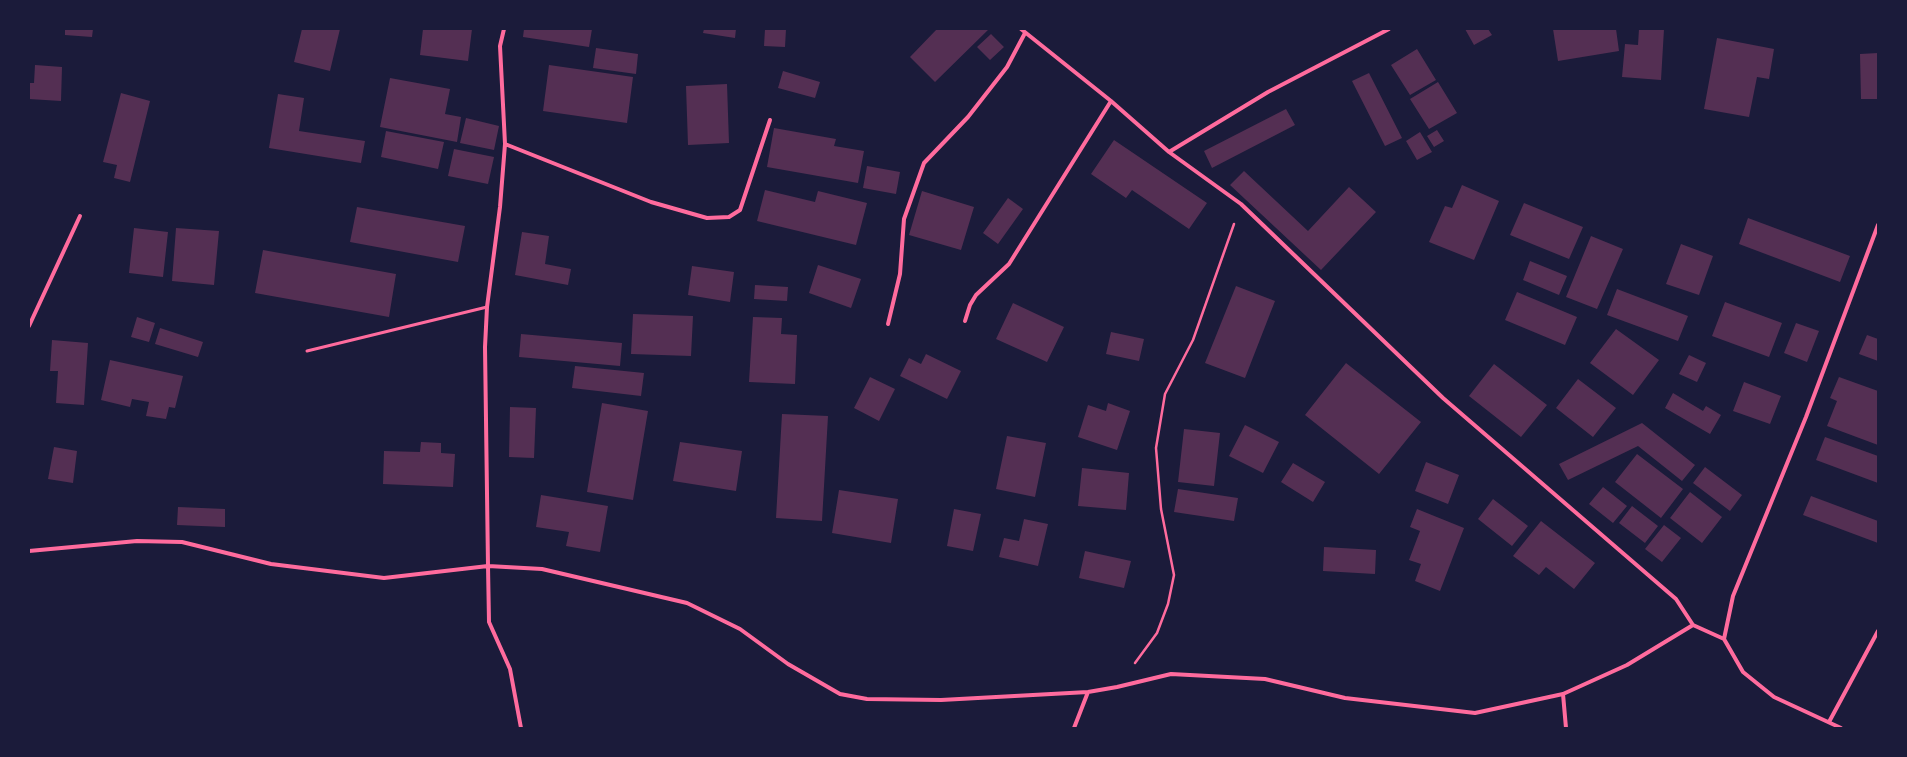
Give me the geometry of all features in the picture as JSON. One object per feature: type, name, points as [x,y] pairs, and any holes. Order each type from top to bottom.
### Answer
[{"type":"street","points":[[504,29],[500,46],[505,144],[500,207],[486,307],[485,347],[489,622],[510,669],[521,728]]},
{"type":"street","points":[[1021,29],[1111,101],[1169,152],[1241,204],[1442,398],[1676,599],[1693,626],[1724,639],[1743,672],[1774,698],[1840,728]]},
{"type":"street","points":[[1169,152],[1268,92],[1389,29]]},
{"type":"street","points":[[888,324],[900,274],[904,219],[924,163],[968,117],[1006,67],[1025,33]]},
{"type":"street","points":[[965,321],[970,305],[976,295],[1009,264],[1111,101]]},
{"type":"street","points":[[505,144],[651,202],[707,218],[729,217],[740,210],[770,120]]},
{"type":"street","points":[[29,326],[80,216]]},
{"type":"street","points":[[1724,639],[1733,596],[1806,417],[1878,225]]},
{"type":"street","points":[[29,551],[137,541],[182,542],[270,564],[384,578],[488,566],[542,569],[687,603],[740,629],[788,664],[840,694],[867,699],[941,700],[1088,692],[1117,687],[1171,674],[1265,679],[1345,698],[1475,713],[1563,694],[1627,665],[1693,626]]},
{"type":"street","points":[[1829,722],[1878,631]]},
{"type":"street","points":[[1074,728],[1088,692]]},
{"type":"street","points":[[1563,694],[1566,728]]},
{"type":"lane","points":[[307,351],[486,307]]},
{"type":"path","points":[[1117,687],[1157,633],[1168,604],[1174,575],[1161,509],[1156,448],[1165,394],[1193,340],[1241,204]]},
{"type":"building","points":[[65,29],[93,29],[92,37],[65,35]]},
{"type":"building","points":[[302,29],[340,29],[330,71],[294,62]]},
{"type":"building","points":[[423,29],[472,29],[468,61],[420,55]]},
{"type":"building","points":[[524,29],[592,29],[589,47],[523,37]]},
{"type":"building","points":[[704,29],[736,29],[735,38],[703,33]]},
{"type":"building","points":[[765,29],[786,29],[785,47],[764,46]]},
{"type":"building","points":[[937,29],[989,29],[935,82],[910,57]]},
{"type":"building","points":[[1465,29],[1488,29],[1492,35],[1474,45]]},
{"type":"building","points":[[1553,29],[1616,29],[1619,51],[1558,61]]},
{"type":"building","points":[[1639,29],[1664,29],[1661,80],[1622,77],[1625,44],[1638,45]]},
{"type":"building","points":[[991,34],[1004,47],[990,60],[977,47]]},
{"type":"building","points":[[1717,38],[1774,49],[1769,79],[1757,77],[1749,117],[1704,109]]},
{"type":"building","points":[[596,48],[638,54],[636,74],[593,68]]},
{"type":"building","points":[[1417,49],[1436,80],[1410,95],[1391,65]]},
{"type":"building","points":[[1878,53],[1878,99],[1861,99],[1860,54]]},
{"type":"building","points":[[35,65],[62,67],[61,101],[29,99],[29,83],[34,83]]},
{"type":"building","points":[[549,65],[633,77],[627,123],[543,111]]},
{"type":"building","points":[[783,71],[820,82],[815,98],[778,88]]},
{"type":"building","points":[[1369,73],[1402,138],[1385,146],[1352,81]]},
{"type":"building","points":[[390,78],[450,89],[445,114],[461,117],[457,142],[380,127]]},
{"type":"building","points":[[1438,82],[1457,113],[1429,129],[1410,99]]},
{"type":"building","points":[[727,84],[729,143],[688,145],[686,86]]},
{"type":"building","points":[[121,93],[150,101],[130,182],[114,178],[117,165],[103,162]]},
{"type":"building","points":[[278,94],[304,98],[299,131],[365,141],[361,163],[269,148]]},
{"type":"building","points":[[1286,109],[1295,125],[1212,168],[1204,151]]},
{"type":"building","points":[[466,118],[499,126],[494,150],[460,143]]},
{"type":"building","points":[[774,128],[836,139],[834,146],[864,151],[858,183],[767,167]]},
{"type":"building","points":[[1437,130],[1444,141],[1434,147],[1427,136]]},
{"type":"building","points":[[386,131],[444,142],[438,169],[381,157]]},
{"type":"building","points":[[1420,132],[1432,152],[1417,160],[1406,141]]},
{"type":"building","points":[[1114,140],[1207,203],[1189,229],[1132,190],[1126,198],[1091,174]]},
{"type":"building","points":[[454,149],[494,157],[488,184],[448,176]]},
{"type":"building","points":[[867,166],[900,172],[896,194],[863,188]]},
{"type":"building","points":[[1244,171],[1308,231],[1349,187],[1376,212],[1321,270],[1230,185]]},
{"type":"building","points":[[1462,185],[1499,201],[1474,260],[1429,242],[1445,206],[1452,208]]},
{"type":"building","points":[[765,190],[815,202],[818,191],[867,203],[856,245],[757,221]]},
{"type":"building","points":[[922,191],[974,207],[961,250],[909,235]]},
{"type":"building","points":[[1008,198],[1023,209],[998,244],[983,233]]},
{"type":"building","points":[[1524,203],[1583,227],[1569,259],[1510,235]]},
{"type":"building","points":[[357,207],[465,226],[458,262],[350,242]]},
{"type":"building","points":[[1748,218],[1850,256],[1840,282],[1739,244]]},
{"type":"building","points":[[134,228],[168,232],[163,277],[129,273]]},
{"type":"building","points":[[176,228],[219,231],[214,285],[172,281]]},
{"type":"building","points":[[522,232],[549,236],[545,264],[571,269],[568,285],[515,275]]},
{"type":"building","points":[[1591,236],[1623,249],[1597,309],[1566,297]]},
{"type":"building","points":[[1681,244],[1713,256],[1699,295],[1666,284]]},
{"type":"building","points":[[263,250],[396,274],[389,317],[255,293]]},
{"type":"building","points":[[1530,261],[1567,276],[1559,295],[1523,280]]},
{"type":"building","points":[[818,265],[861,279],[851,308],[809,293]]},
{"type":"building","points":[[692,266],[734,272],[730,302],[688,295]]},
{"type":"building","points":[[755,285],[788,287],[787,301],[754,299]]},
{"type":"building","points":[[1236,286],[1275,301],[1245,378],[1205,363]]},
{"type":"building","points":[[1617,289],[1688,316],[1678,341],[1607,315]]},
{"type":"building","points":[[1517,292],[1577,317],[1565,345],[1505,320]]},
{"type":"building","points":[[1725,302],[1782,323],[1769,357],[1712,336]]},
{"type":"building","points":[[1013,303],[1064,327],[1047,362],[996,339]]},
{"type":"building","points":[[633,314],[693,316],[691,356],[631,354]]},
{"type":"building","points":[[137,317],[155,323],[149,342],[131,337]]},
{"type":"building","points":[[753,317],[782,318],[781,334],[797,335],[795,384],[749,382]]},
{"type":"building","points":[[1796,323],[1819,331],[1807,362],[1784,353]]},
{"type":"building","points":[[160,328],[203,342],[198,357],[155,344]]},
{"type":"building","points":[[1616,329],[1659,360],[1633,395],[1590,363]]},
{"type":"building","points":[[1111,332],[1144,339],[1139,361],[1106,354]]},
{"type":"building","points":[[521,334],[622,343],[620,366],[519,357]]},
{"type":"building","points":[[1867,335],[1878,339],[1878,361],[1859,354]]},
{"type":"building","points":[[52,340],[88,343],[84,405],[56,403],[58,371],[50,371]]},
{"type":"building","points":[[926,354],[961,371],[947,399],[900,376],[909,358],[921,364]]},
{"type":"building","points":[[1689,355],[1706,363],[1697,382],[1679,374]]},
{"type":"building","points":[[110,360],[183,376],[175,408],[169,407],[166,419],[146,416],[149,402],[132,399],[130,407],[101,400]]},
{"type":"building","points":[[1346,363],[1421,422],[1379,474],[1305,415]]},
{"type":"building","points":[[1494,364],[1547,405],[1521,437],[1469,396]]},
{"type":"building","points":[[575,366],[644,373],[641,396],[572,388]]},
{"type":"building","points":[[870,377],[895,389],[879,421],[854,408]]},
{"type":"building","points":[[1839,377],[1878,391],[1878,445],[1827,426],[1837,401],[1830,398]]},
{"type":"building","points":[[1578,379],[1616,408],[1593,437],[1556,408]]},
{"type":"building","points":[[1744,382],[1781,396],[1770,424],[1733,411]]},
{"type":"building","points":[[1673,393],[1703,411],[1706,406],[1721,415],[1710,434],[1665,408]]},
{"type":"building","points":[[602,403],[648,411],[633,500],[587,492]]},
{"type":"building","points":[[1108,403],[1130,411],[1117,450],[1078,437],[1088,405],[1106,411]]},
{"type":"building","points":[[510,407],[536,408],[534,458],[509,457]]},
{"type":"building","points":[[782,414],[828,416],[822,521],[776,518]]},
{"type":"building","points":[[1642,423],[1695,465],[1682,481],[1638,446],[1568,480],[1559,464]]},
{"type":"building","points":[[1245,425],[1279,442],[1263,473],[1229,456]]},
{"type":"building","points":[[1184,429],[1220,433],[1214,486],[1178,482]]},
{"type":"building","points":[[1007,436],[1046,443],[1035,497],[996,489]]},
{"type":"building","points":[[1825,437],[1878,456],[1878,483],[1816,460]]},
{"type":"building","points":[[421,442],[441,443],[441,453],[455,454],[453,487],[383,484],[384,451],[420,452]]},
{"type":"building","points":[[680,442],[742,451],[736,491],[673,481]]},
{"type":"building","points":[[54,447],[77,451],[73,483],[48,479]]},
{"type":"building","points":[[1637,454],[1683,489],[1661,518],[1615,482]]},
{"type":"building","points":[[1426,462],[1459,475],[1448,504],[1415,491]]},
{"type":"building","points":[[1293,463],[1325,482],[1313,502],[1281,482]]},
{"type":"building","points":[[1705,467],[1742,495],[1730,511],[1693,483]]},
{"type":"building","points":[[1082,468],[1129,473],[1126,510],[1078,506]]},
{"type":"building","points":[[1603,487],[1627,506],[1613,523],[1589,504]]},
{"type":"building","points":[[1178,489],[1238,498],[1234,521],[1174,512]]},
{"type":"building","points":[[839,490],[898,499],[891,543],[832,533]]},
{"type":"building","points":[[1690,492],[1722,517],[1702,543],[1670,518]]},
{"type":"building","points":[[541,495],[608,506],[600,552],[566,546],[569,532],[536,527]]},
{"type":"building","points":[[1811,496],[1878,521],[1878,543],[1803,515]]},
{"type":"building","points":[[1493,499],[1528,526],[1512,546],[1478,519]]},
{"type":"building","points":[[1632,506],[1658,526],[1645,543],[1619,523]]},
{"type":"building","points":[[178,507],[225,509],[225,527],[177,525]]},
{"type":"building","points":[[954,509],[981,514],[973,551],[947,546]]},
{"type":"building","points":[[1417,509],[1464,528],[1440,591],[1415,581],[1421,564],[1409,560],[1420,531],[1410,527]]},
{"type":"building","points":[[1024,519],[1048,524],[1038,566],[999,557],[1004,538],[1019,541]]},
{"type":"building","points":[[1541,521],[1595,563],[1574,589],[1546,567],[1539,575],[1513,556]]},
{"type":"building","points":[[1664,525],[1681,538],[1662,562],[1645,549]]},
{"type":"building","points":[[1324,547],[1376,550],[1375,574],[1323,571]]},
{"type":"building","points":[[1085,551],[1131,561],[1124,588],[1079,578]]}]
